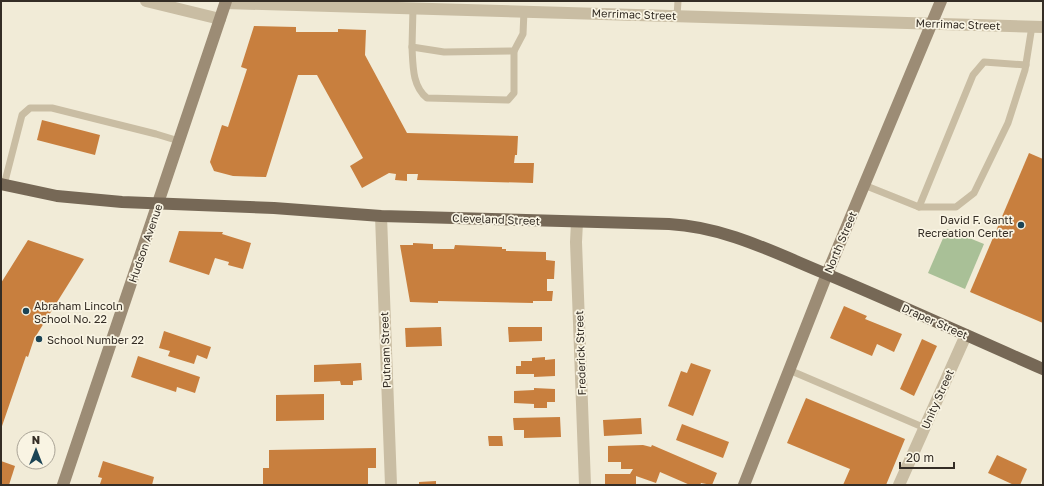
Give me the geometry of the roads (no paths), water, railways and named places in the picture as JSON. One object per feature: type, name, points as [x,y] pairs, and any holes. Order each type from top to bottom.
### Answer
[{"type":"main road","name":"Cleveland Street","points":[[2,184],[74,198],[158,204],[274,208],[380,216],[669,224],[700,227],[736,236],[827,274]]},
{"type":"main road","name":"Draper Street","points":[[827,274],[1043,369]]},
{"type":"street","points":[[146,1],[220,20]]},
{"type":"street","name":"North Street","points":[[744,485],[827,274],[941,1]]},
{"type":"street","name":"Hudson Avenue","points":[[63,485],[226,2]]},
{"type":"street","name":"Merrimac Street","points":[[226,2],[1038,27]]},
{"type":"street","name":"Putnam Street","points":[[380,216],[391,485]]},
{"type":"street","name":"Frederick Street","points":[[577,222],[576,250],[585,485]]},
{"type":"street","name":"Unity Street","points":[[899,485],[966,335]]},
{"type":"lane","points":[[677,16],[678,1]]},
{"type":"lane","points":[[413,8],[412,47],[414,75],[422,94],[427,98],[508,100],[514,93],[514,51],[523,34],[524,11]]},
{"type":"lane","points":[[864,185],[919,207],[956,207],[974,193],[1008,123],[1038,27]]},
{"type":"lane","points":[[412,47],[444,52],[514,51]]},
{"type":"lane","points":[[919,207],[973,75],[984,62],[1026,65]]},
{"type":"lane","points":[[2,184],[22,115],[30,108],[52,108],[179,141]]},
{"type":"lane","points":[[789,370],[925,428]]},
{"type":"place","name":"David F. Gantt Recreation Center","points":[[1021,225]]},
{"type":"place","name":"Abraham Lincoln School No. 22","points":[[26,311]]},
{"type":"place","name":"School Number 22","points":[[39,339]]}]
